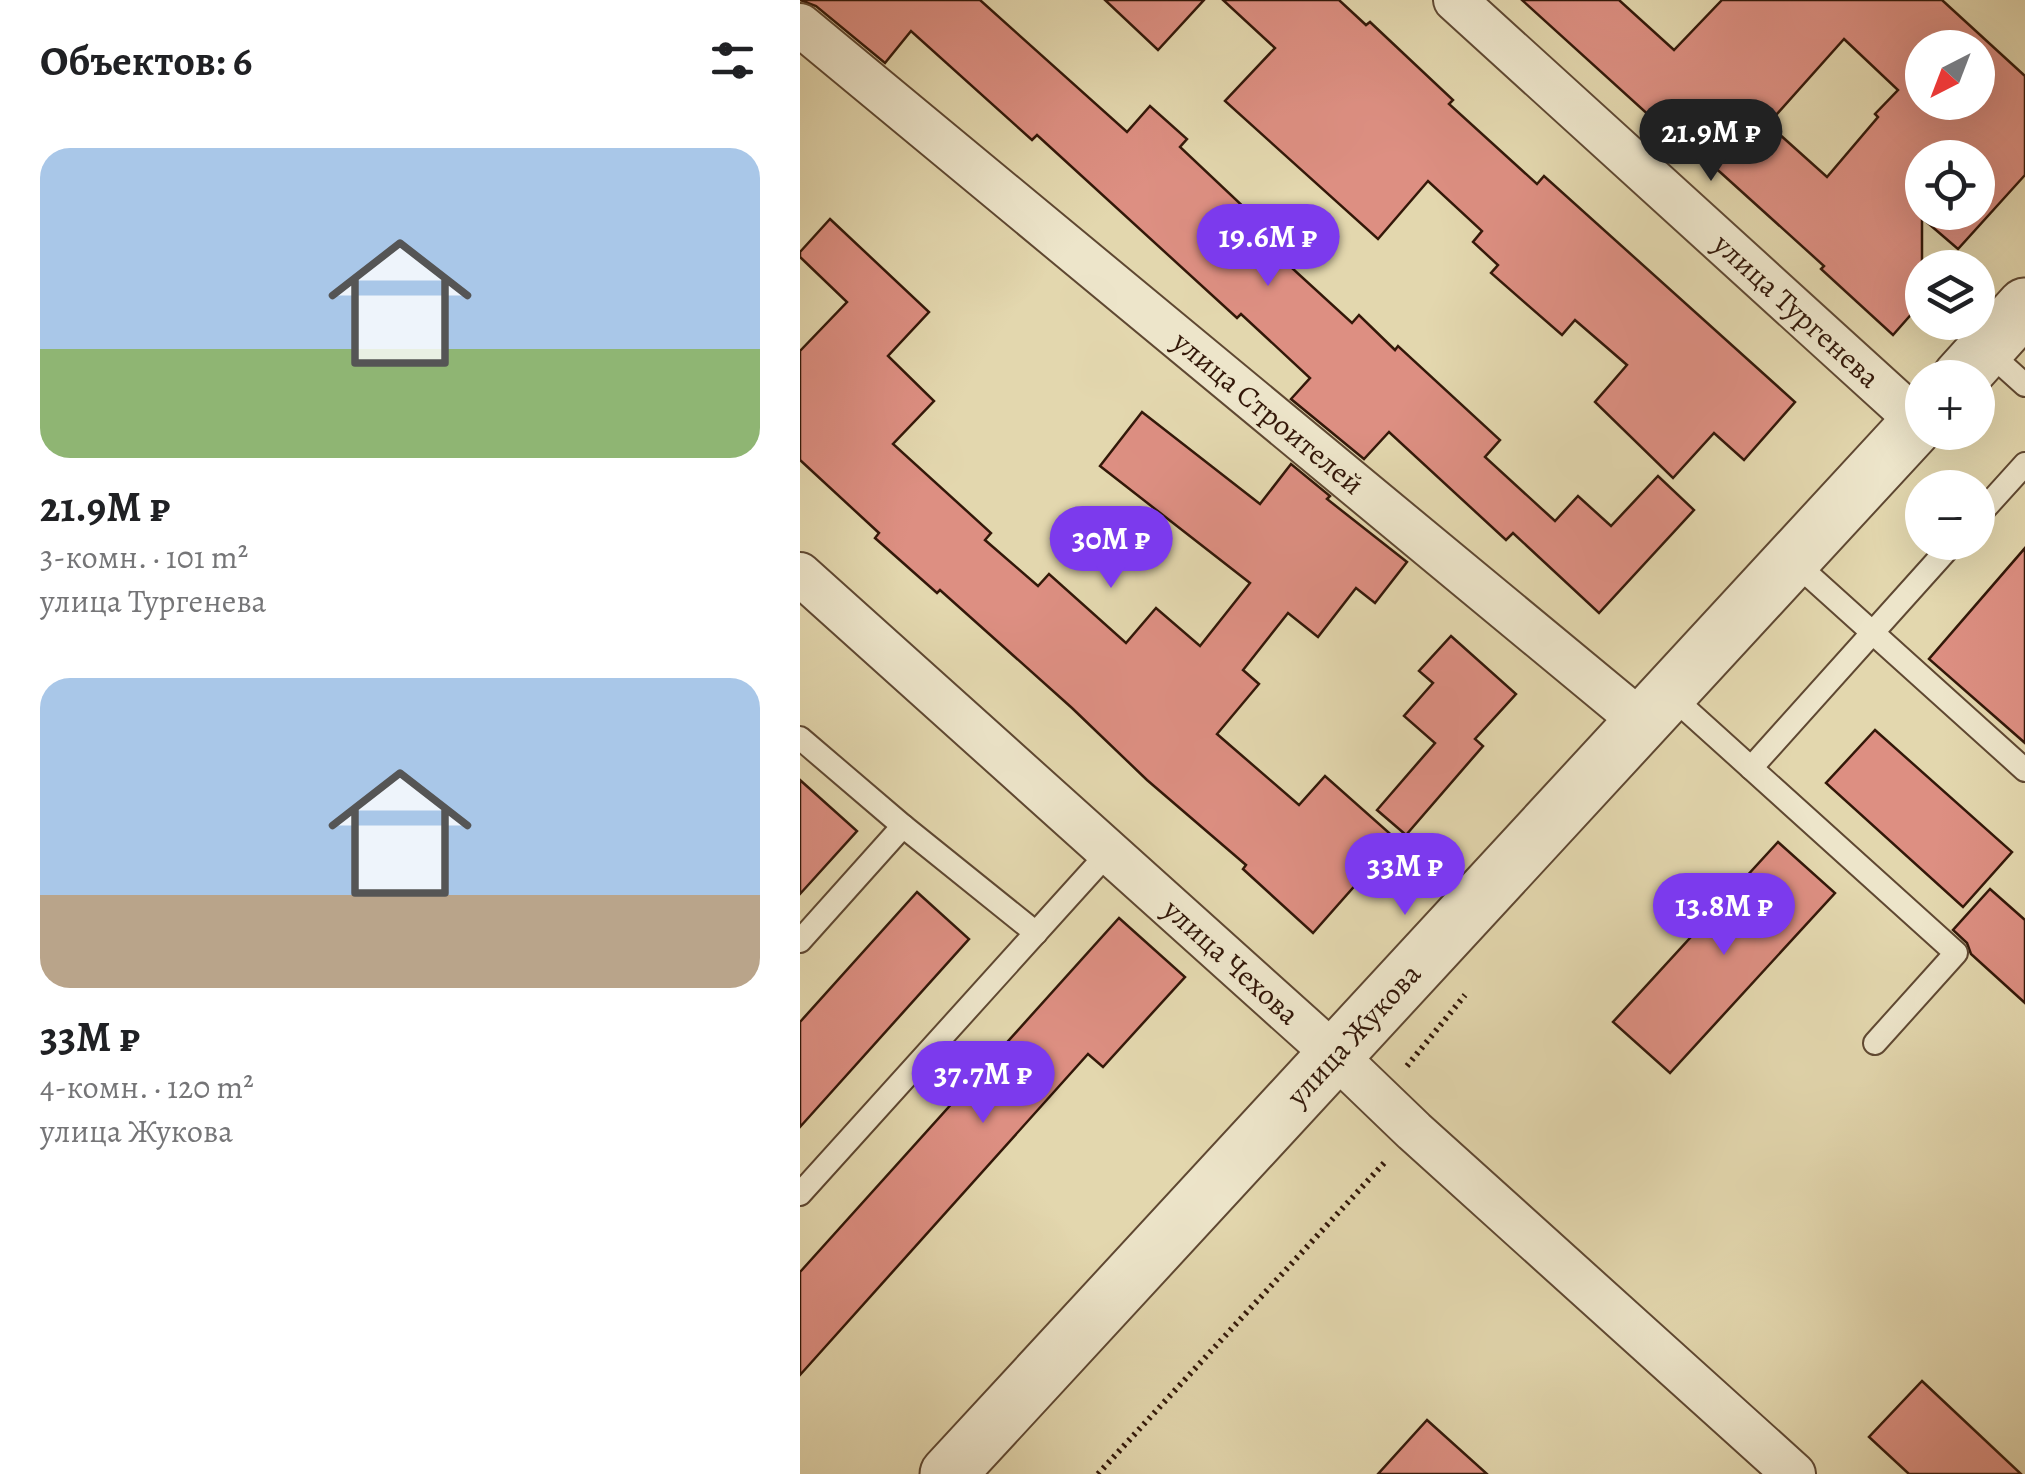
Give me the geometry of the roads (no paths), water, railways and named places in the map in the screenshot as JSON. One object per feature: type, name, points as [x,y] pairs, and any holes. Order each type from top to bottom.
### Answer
[{"type":"street","name":"улица Тургенева","points":[[1454,0],[1905,406]]},
{"type":"street","name":"улица Строителей","points":[[800,24],[1656,708]]},
{"type":"street","points":[[1995,362],[2025,306]]},
{"type":"street","name":"улица Жукова","points":[[948,1474],[1905,437]]},
{"type":"street","name":"улица Чехова","points":[[800,574],[1794,1474]]},
{"type":"lane","points":[[1995,497],[2025,464]]},
{"type":"lane","points":[[1792,560],[2025,770]]},
{"type":"lane","points":[[1751,768],[1938,560]]},
{"type":"lane","points":[[1656,708],[1751,768],[1956,952],[1874,1044]]},
{"type":"lane","points":[[800,738],[1036,933]]},
{"type":"lane","points":[[800,942],[903,826]]},
{"type":"lane","points":[[800,1194],[1109,852]]}]
